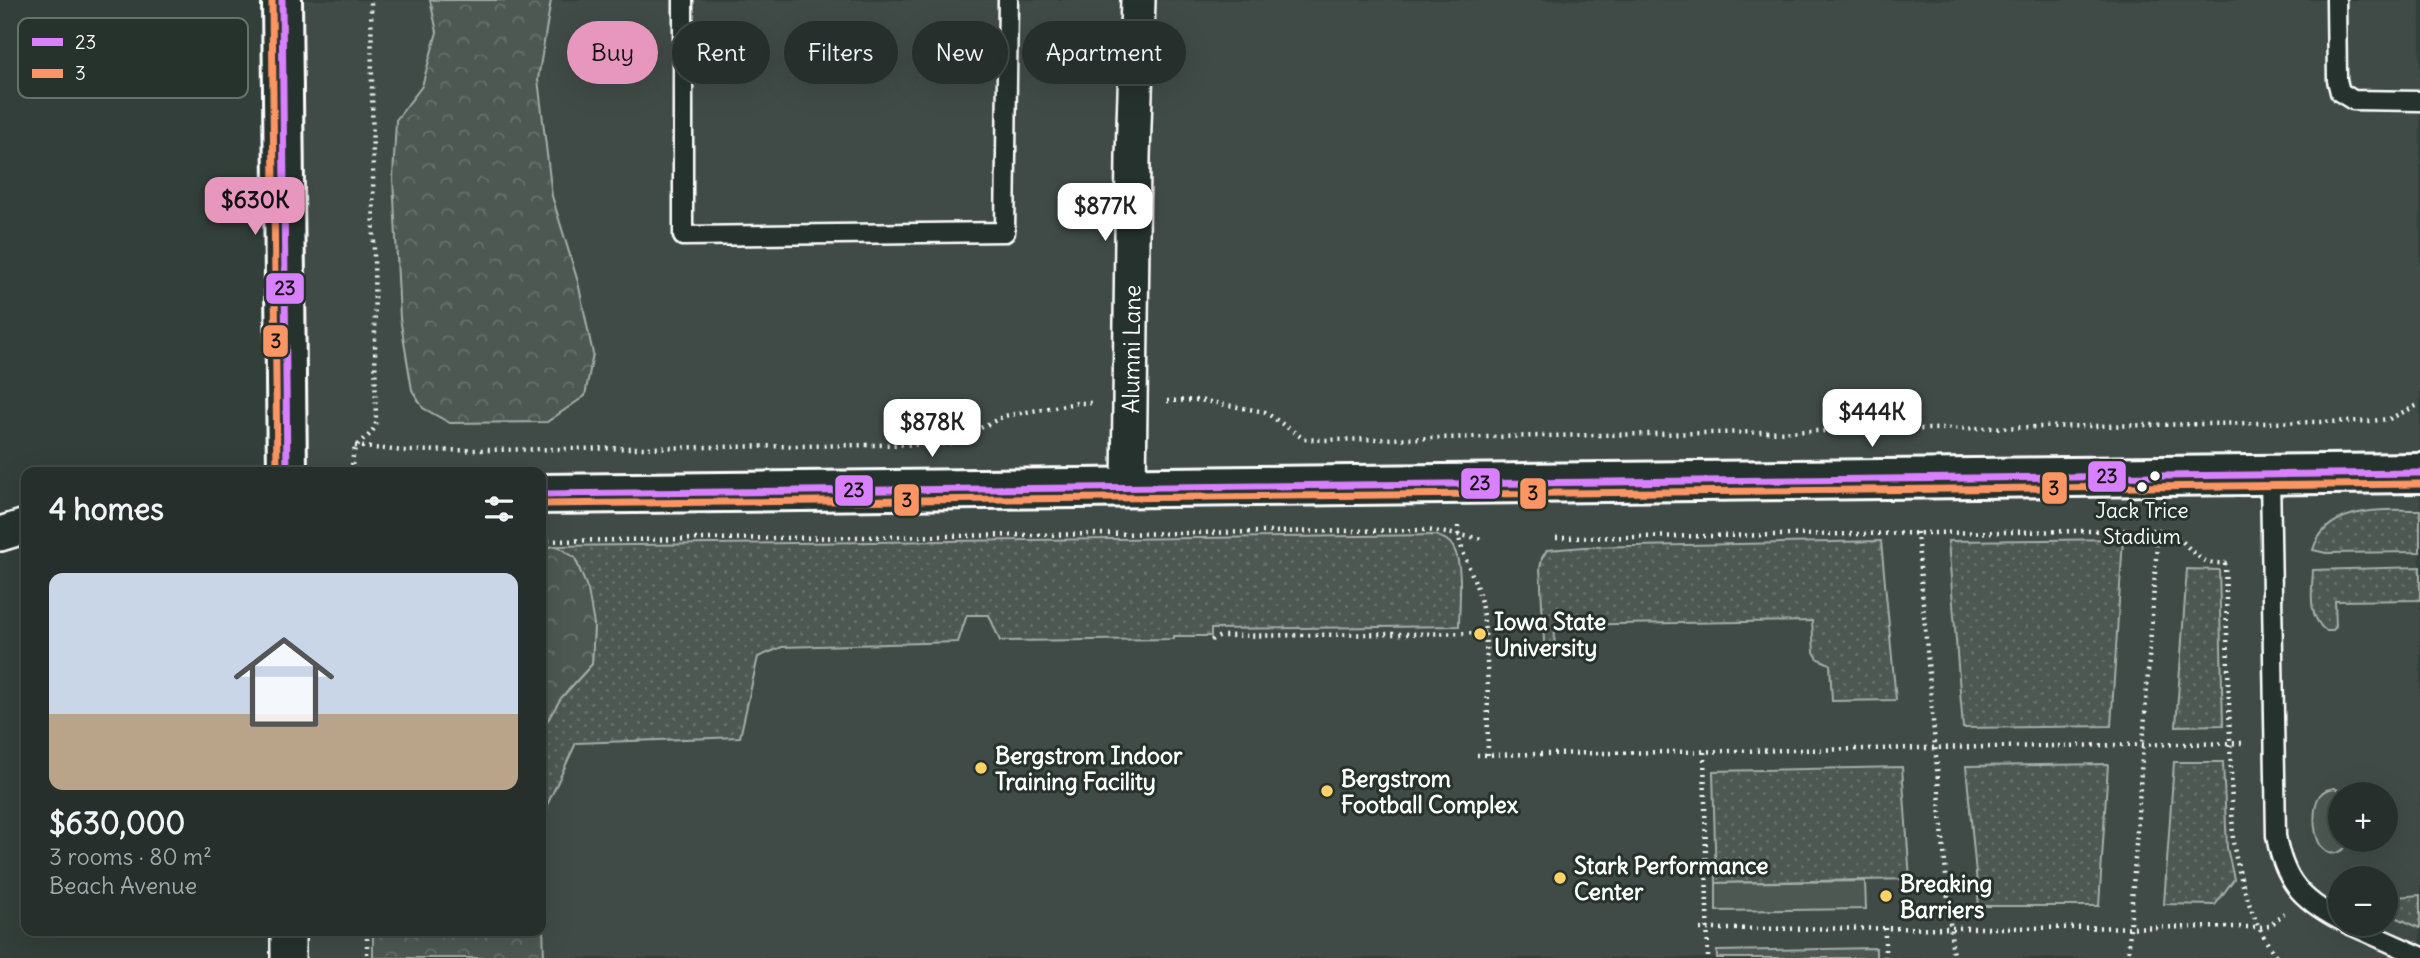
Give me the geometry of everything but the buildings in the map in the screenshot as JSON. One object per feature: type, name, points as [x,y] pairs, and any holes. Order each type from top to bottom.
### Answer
[{"type":"street","points":[[282,0],[287,467]]},
{"type":"street","name":"Alumni Lane","points":[[1129,486],[1138,0]]},
{"type":"street","points":[[546,494],[2420,473]]},
{"type":"street","points":[[0,534],[21,528]]},
{"type":"street","points":[[288,936],[288,958]]},
{"type":"lane","points":[[683,0],[682,236],[1005,232],[1008,0]]},
{"type":"lane","points":[[2336,0],[2337,80],[2340,92],[2353,100],[2420,101]]},
{"type":"lane","points":[[2270,475],[2276,836],[2288,877],[2302,896],[2328,913]]},
{"type":"lane","points":[[2374,936],[2420,957]]},
{"type":"path","points":[[352,467],[355,446],[373,431],[376,425],[371,0]]},
{"type":"path","points":[[1304,439],[2370,421],[2389,419],[2420,404]]},
{"type":"path","points":[[355,446],[403,451],[949,444]]},
{"type":"path","points":[[2140,522],[2141,530]]},
{"type":"path","points":[[2025,523],[2025,531]]},
{"type":"path","points":[[1458,526],[1460,545],[1478,586],[1485,633],[1488,755]]},
{"type":"path","points":[[546,541],[1427,530],[1484,539]]},
{"type":"path","points":[[2128,958],[2158,530]]},
{"type":"path","points":[[1556,538],[2158,530],[2170,531],[2180,537],[2205,560],[2227,563],[2232,842],[2241,881],[2270,949],[2278,958]]},
{"type":"path","points":[[1917,532],[1953,958]]},
{"type":"path","points":[[1211,640],[1221,636],[1485,633]]},
{"type":"path","points":[[1478,755],[2232,743]]},
{"type":"path","points":[[1704,752],[1708,958]]},
{"type":"path","points":[[1700,929],[2270,926]]},
{"type":"path","points":[[1885,928],[1885,958]]},
{"type":"path","points":[[367,936],[367,958]]},
{"type":"shaded area","name":"Iowa State University","points":[[283,0],[2420,0],[2420,958],[288,958],[288,936],[546,936],[546,467],[287,467]]},
{"type":"green space","points":[[430,0],[551,0],[538,79],[552,196],[578,282],[593,354],[585,396],[547,422],[450,423],[423,408],[412,390],[400,318],[393,178],[396,120],[422,86],[437,32]]},
{"type":"green space","points":[[2420,510],[2420,552],[2326,553],[2313,550],[2320,535],[2343,518],[2373,511]]},
{"type":"green space","points":[[1435,535],[1450,543],[1459,564],[1459,626],[1211,629],[1211,636],[1174,636],[1174,639],[1000,641],[989,615],[967,615],[958,642],[782,647],[758,657],[740,737],[576,743],[548,803],[546,822],[546,723],[561,698],[592,664],[594,625],[575,558],[557,546]]},
{"type":"green space","points":[[2123,539],[2111,726],[1963,728],[1948,541]]},
{"type":"green space","points":[[1881,541],[1896,700],[1832,701],[1830,664],[1818,659],[1814,652],[1812,621],[1555,625],[1554,659],[1545,659],[1540,568],[1547,550]]},
{"type":"green space","points":[[557,546],[575,558],[588,590],[594,625],[592,664],[561,698],[546,723],[546,547]]},
{"type":"green space","points":[[2420,567],[2420,600],[2335,601],[2336,627],[2332,631],[2326,631],[2316,618],[2312,603],[2313,570]]},
{"type":"green space","points":[[2187,569],[2219,570],[2223,725],[2176,726]]},
{"type":"green space","points":[[2174,762],[2223,762],[2227,848],[2234,879],[2215,905],[2164,904]]},
{"type":"green space","points":[[2108,764],[2099,906],[1979,906],[1966,766]]},
{"type":"green space","points":[[1902,767],[1910,879],[1716,883],[1713,771]]},
{"type":"green space","points":[[2326,790],[2328,852],[2337,852],[2335,853],[2327,852],[2321,846],[2315,825],[2316,803]]},
{"type":"green space","points":[[1865,881],[1866,909],[1716,911],[1716,883]]},
{"type":"green space","points":[[2420,895],[2420,928],[2398,918],[2398,897]]},
{"type":"green space","points":[[373,936],[543,936],[544,958],[373,958]]},
{"type":"green space","points":[[1876,948],[1876,958],[1717,958],[1717,951]]},
{"type":"transit line","name":"3","points":[[272,0],[277,467]]},
{"type":"transit line","name":"23","points":[[282,0],[287,467]]},
{"type":"transit line","name":"23","points":[[546,494],[2420,473]]},
{"type":"transit line","name":"3","points":[[546,504],[2420,484]]},
{"type":"place","name":"Jack Trice Stadium","points":[[2142,487]]},
{"type":"place","name":"Iowa State University","points":[[1480,634]]},
{"type":"place","name":"Bergstrom Indoor Training Facility","points":[[981,768]]},
{"type":"place","name":"Bergstrom Football Complex","points":[[1327,791]]},
{"type":"place","name":"Stark Performance Center","points":[[1560,878]]},
{"type":"place","name":"Breaking Barriers","points":[[1886,896]]}]
